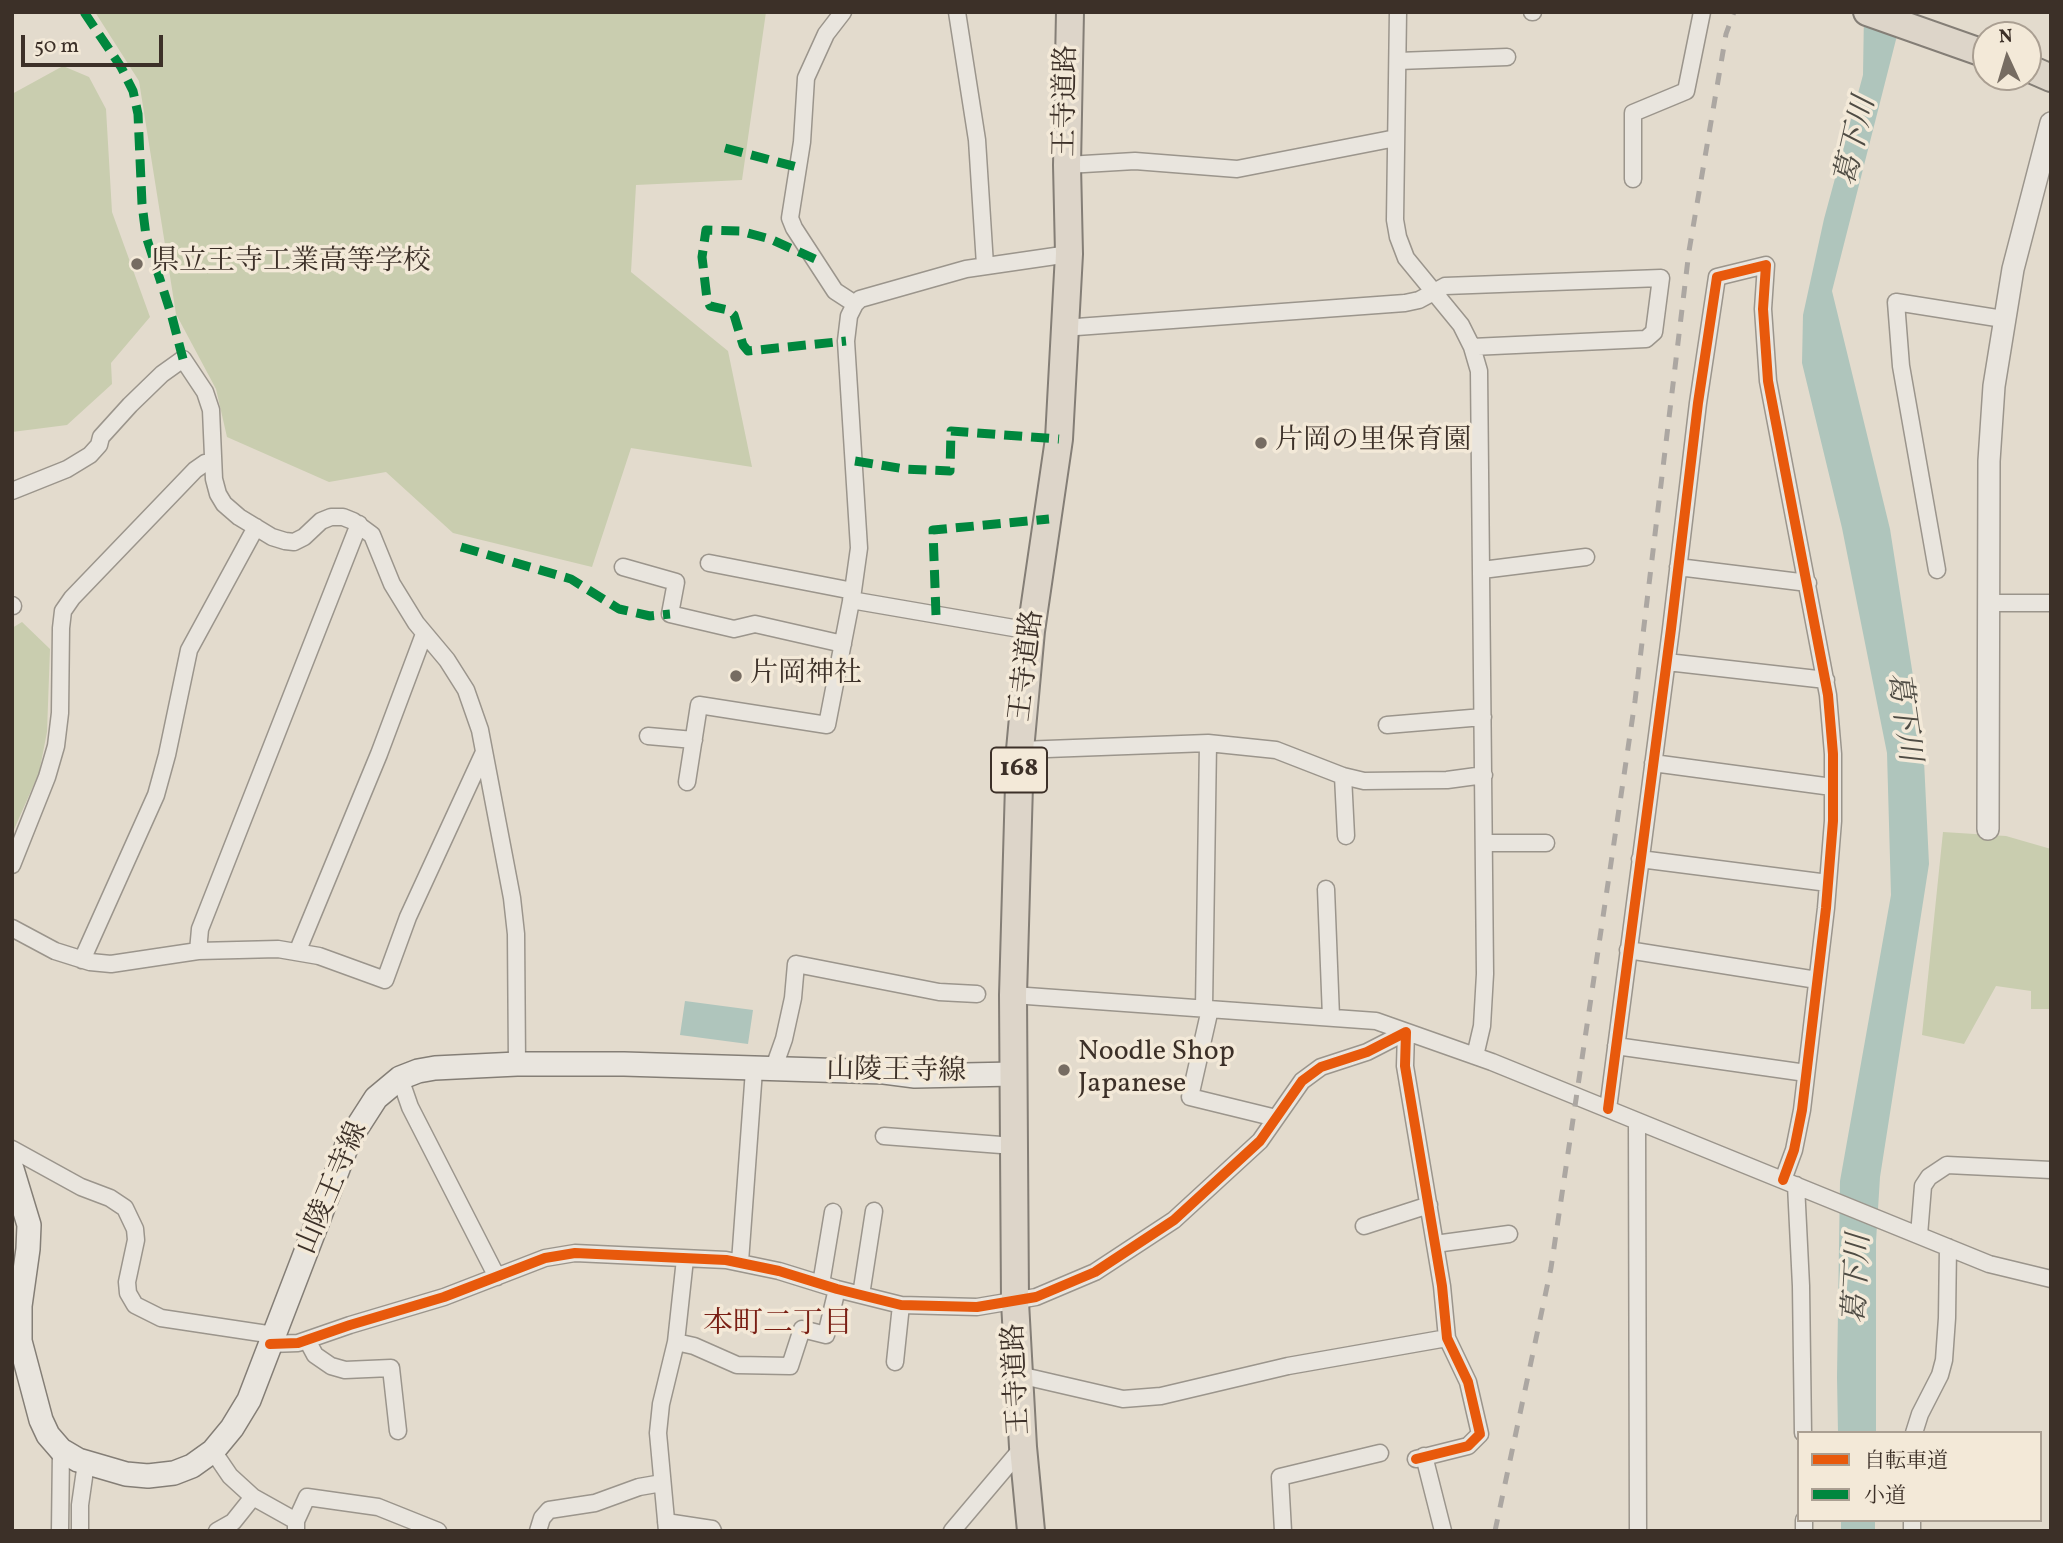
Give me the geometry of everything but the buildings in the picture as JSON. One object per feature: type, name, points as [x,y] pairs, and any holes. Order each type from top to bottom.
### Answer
[{"type":"main road","name":"王寺道路","points":[[1031,1531],[1014,1302],[1013,995],[1020,750],[1031,631],[1059,439],[1069,254],[1067,165],[1070,12]]},
{"type":"main road","points":[[1867,12],[1972,49]]},
{"type":"main road","name":"山陵王寺線","points":[[12,1169],[29,1225],[20,1306],[20,1341],[41,1420],[48,1435],[61,1450],[86,1463],[126,1474],[148,1476],[174,1473],[192,1466],[213,1451],[232,1428],[249,1400],[349,1140],[376,1098],[400,1078],[435,1068],[517,1064],[624,1064],[884,1072],[915,1076],[1013,1074]]},
{"type":"street","points":[[843,12],[826,34],[806,78],[802,142],[790,218],[835,291],[855,304]]},
{"type":"street","points":[[957,12],[977,140],[985,265]]},
{"type":"street","points":[[1398,12],[1395,220],[1398,237],[1406,258],[1461,325],[1472,347],[1479,371],[1485,1001],[1475,1056]]},
{"type":"street","points":[[1633,179],[1633,113],[1686,91],[1702,12]]},
{"type":"street","points":[[1398,61],[1507,57]]},
{"type":"street","points":[[1988,829],[1990,425],[2003,319],[2013,269],[2045,170],[2051,123]]},
{"type":"street","points":[[1067,165],[1135,161],[1237,169],[1396,138]]},
{"type":"street","points":[[687,782],[699,705],[827,725],[859,548],[846,332],[855,304],[860,299],[985,265],[1069,254]]},
{"type":"street","points":[[1608,1110],[1698,403],[1717,277],[1766,265],[1763,309],[1768,381],[1826,680],[1833,754],[1828,883],[1818,980],[1790,1183],[1801,1286],[1803,1431]]},
{"type":"street","points":[[1063,328],[1405,303],[1419,300],[1445,286],[1661,278],[1654,332],[1646,338],[1472,347]]},
{"type":"street","points":[[1937,570],[1902,377],[1896,302],[2003,319]]},
{"type":"street","points":[[12,491],[67,469],[90,454],[131,405],[162,374],[183,359],[205,392],[211,410],[213,461],[218,494],[224,504],[239,517],[272,537],[294,542],[304,537],[321,521],[331,517],[343,517],[359,524],[372,535],[392,584],[424,634],[457,674],[466,690],[480,730],[512,898],[516,934],[517,1064]]},
{"type":"street","points":[[12,865],[47,777],[56,746],[64,611],[72,598],[195,470],[213,461]]},
{"type":"street","points":[[198,951],[200,929],[359,524]]},
{"type":"street","points":[[82,961],[156,795],[189,650],[256,527]]},
{"type":"street","points":[[1482,570],[1586,557]]},
{"type":"street","points":[[709,563],[1031,631]]},
{"type":"street","points":[[623,567],[676,582],[670,614],[734,629],[755,624],[843,644]]},
{"type":"street","points":[[1678,567],[1808,583]]},
{"type":"street","points":[[1989,603],[2051,603]]},
{"type":"street","points":[[298,950],[379,754],[424,634]]},
{"type":"street","points":[[1667,662],[1826,680]]},
{"type":"street","points":[[1387,725],[1483,717]]},
{"type":"street","points":[[648,736],[694,740]]},
{"type":"street","points":[[1020,750],[1208,743],[1276,750],[1343,776],[1364,781],[1447,780],[1484,775]]},
{"type":"street","points":[[1208,743],[1207,1008],[1190,1097],[1276,1118]]},
{"type":"street","points":[[12,928],[55,951],[82,961],[111,964],[198,951],[298,950],[385,980],[408,917],[484,752]]},
{"type":"street","points":[[1653,763],[1832,787]]},
{"type":"street","points":[[1343,776],[1346,836]]},
{"type":"street","points":[[1484,843],[1546,843]]},
{"type":"street","points":[[1640,859],[1828,883]]},
{"type":"street","points":[[1326,889],[1331,1017]]},
{"type":"street","points":[[1629,950],[1818,980]]},
{"type":"street","points":[[740,1262],[763,1070],[784,1039],[793,998],[796,964],[939,992],[976,994]]},
{"type":"street","points":[[1013,995],[1376,1021],[1475,1056],[1989,1264],[2051,1279]]},
{"type":"street","points":[[12,1149],[125,1208],[135,1229],[136,1240],[127,1282],[128,1293],[135,1305],[161,1318],[272,1340],[298,1343],[444,1297],[545,1258],[575,1253],[740,1262],[901,1305],[977,1307],[1014,1302],[1064,1287],[1095,1272],[1164,1227],[1260,1141],[1303,1081],[1321,1067],[1367,1052],[1406,1032]]},
{"type":"street","points":[[1406,1032],[1405,1066],[1429,1205],[1447,1338],[1468,1382],[1480,1433],[1468,1446],[1420,1457],[1443,1531]]},
{"type":"street","points":[[1616,1046],[1806,1073]]},
{"type":"street","points":[[400,1078],[410,1107],[497,1277]]},
{"type":"street","points":[[1636,1121],[1638,1531]]},
{"type":"street","points":[[884,1136],[1014,1146]]},
{"type":"street","points":[[1919,1235],[1923,1186],[1929,1177],[1947,1165],[2051,1170]]},
{"type":"street","points":[[1364,1226],[1429,1205]]},
{"type":"street","points":[[861,1295],[874,1211]]},
{"type":"street","points":[[821,1284],[833,1212]]},
{"type":"street","points":[[1435,1244],[1509,1234]]},
{"type":"street","points":[[1914,1431],[1940,1375],[1944,1360],[1948,1247]]},
{"type":"street","points":[[685,1259],[676,1342],[661,1404],[658,1433],[666,1526],[712,1528],[713,1531]]},
{"type":"street","points":[[676,1342],[694,1346],[737,1364],[790,1366],[802,1329],[826,1335],[837,1289]]},
{"type":"street","points":[[895,1362],[901,1305]]},
{"type":"street","points":[[1018,1374],[1123,1399],[1161,1396],[1288,1366],[1447,1338]]},
{"type":"street","points":[[307,1340],[315,1355],[331,1366],[345,1370],[391,1368],[398,1431]]},
{"type":"street","points":[[952,1531],[1023,1447]]},
{"type":"street","points":[[60,1531],[61,1450]]},
{"type":"street","points":[[213,1451],[230,1476],[253,1497],[296,1526],[307,1497],[377,1507],[409,1526],[438,1531]]},
{"type":"street","points":[[1283,1531],[1280,1476],[1380,1453]]},
{"type":"street","points":[[80,1531],[80,1505],[86,1463]]},
{"type":"street","points":[[538,1531],[542,1518],[549,1510],[595,1503],[639,1487],[663,1483]]},
{"type":"street","points":[[217,1531],[233,1522],[253,1497]]},
{"type":"green space","points":[[95,12],[766,12],[742,180],[636,185],[631,272],[728,351],[752,467],[631,448],[592,567],[453,533],[386,472],[329,482],[227,437],[216,389],[176,314],[139,81]]},
{"type":"green space","points":[[63,66],[89,77],[106,109],[112,212],[150,317],[111,363],[112,384],[67,425],[12,432],[12,94]]},
{"type":"green space","points":[[22,622],[50,649],[47,732],[39,773],[12,834],[12,628]]},
{"type":"green space","points":[[1943,832],[2006,836],[2051,849],[2051,1009],[2031,1009],[2031,991],[1996,986],[1964,1044],[1922,1035]]},
{"type":"water","name":"葛下川","points":[[1864,12],[1903,12],[1832,291],[1890,529],[1923,740],[1929,864],[1880,1177],[1876,1241],[1876,1431],[1838,1431],[1840,1181],[1891,895],[1887,753],[1842,528],[1802,363],[1803,315],[1824,219],[1863,75]]},
{"type":"water","points":[[685,1001],[753,1010],[748,1044],[680,1035]]},
{"type":"water","points":[[1841,1522],[1875,1522],[1875,1531],[1841,1531]]},
{"type":"railway","points":[[1495,1531],[1551,1268],[1635,701],[1689,251],[1726,34],[1734,12]]},
{"type":"marked path","points":[[84,12],[121,67],[133,91],[138,114],[146,236],[183,359]]},
{"type":"marked path","points":[[725,148],[797,167]]},
{"type":"marked path","points":[[815,259],[770,239],[740,231],[706,230],[702,257],[707,299],[710,306],[728,310],[734,315],[743,345],[748,351],[846,341]]},
{"type":"marked path","points":[[855,461],[905,469],[950,471],[951,431],[1059,439]]},
{"type":"marked path","points":[[936,615],[933,530],[1049,519]]},
{"type":"marked path","points":[[461,547],[571,579],[619,609],[650,616],[670,614]]},
{"type":"cycle path","points":[[1608,1109],[1698,403],[1717,277],[1766,265],[1763,309],[1768,381],[1828,695],[1833,754],[1833,821],[1826,908],[1802,1110],[1794,1150],[1783,1180]]},
{"type":"cycle path","points":[[270,1344],[298,1343],[444,1297],[545,1258],[575,1253],[726,1260],[779,1271],[901,1305],[977,1307],[1036,1297],[1095,1272],[1174,1220],[1260,1141],[1302,1081],[1321,1067],[1367,1052],[1406,1032],[1405,1066],[1442,1286],[1447,1338],[1468,1382],[1480,1434],[1468,1446],[1416,1459]]},
{"type":"place","name":"県立王寺工業高等学校","points":[[137,264]]},
{"type":"place","name":"片岡の里保育園","points":[[1261,443]]},
{"type":"place","name":"片岡神社","points":[[736,676]]},
{"type":"place","name":"Noodle Shop Japanese","points":[[1064,1070]]},
{"type":"district","name":"本町二丁目","points":[[778,1326]]}]
